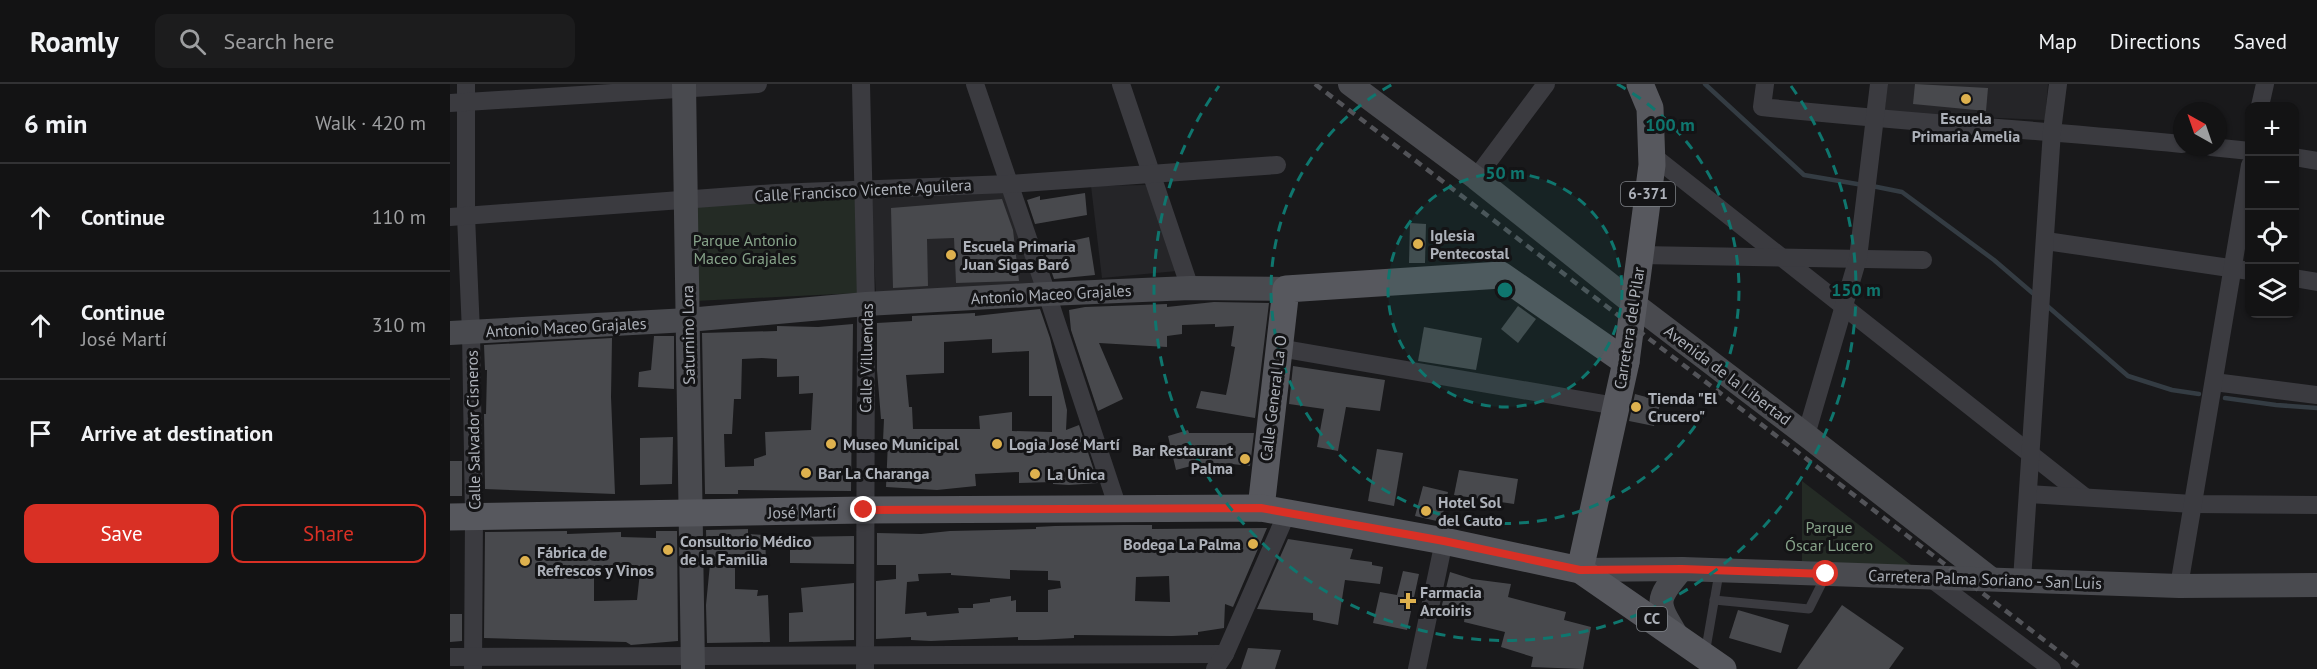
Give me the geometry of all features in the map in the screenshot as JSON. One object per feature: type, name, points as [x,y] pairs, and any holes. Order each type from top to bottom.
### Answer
[{"type":"main road","name":"Avenida de la Libertad","points":[[1350,84],[1476,178],[1634,304],[1991,579]]},
{"type":"main road","name":"Carretera del Pilar","points":[[1580,570],[1626,362],[1652,165],[1650,108],[1641,84]]},
{"type":"main road","name":"Saturnino Lora","points":[[684,86],[693,663]]},
{"type":"main road","name":"Antonio Maceo Grajales","points":[[460,332],[688,320],[867,304],[1047,294],[1190,288],[1286,289],[1501,275],[1626,362]]},
{"type":"main road","name":"Calle General La O","points":[[1274,510],[1279,348],[1286,289]]},
{"type":"main road","name":"José Martí","points":[[462,517],[864,510],[1070,511],[1118,508],[1274,510],[1444,541],[1580,570]]},
{"type":"main road","name":"Carretera Palma Soriano - San Luis","points":[[1580,570],[1682,569],[2179,586],[2317,585]]},
{"type":"main road","points":[[1677,636],[1662,610],[1662,597],[1682,569]]},
{"type":"main road","name":"CC","points":[[1580,570],[1714,662]]},
{"type":"street","points":[[461,96],[758,84]]},
{"type":"street","name":"Calle Villuendas","points":[[861,84],[867,304],[864,510],[865,662]]},
{"type":"street","points":[[975,84],[1118,508]]},
{"type":"street","points":[[1121,84],[1190,288]]},
{"type":"street","points":[[1765,84],[1762,107],[1875,119],[2052,131],[2173,143]]},
{"type":"street","points":[[1806,435],[1858,258],[1879,84]]},
{"type":"street","points":[[2022,580],[2052,131],[2058,84]]},
{"type":"street","points":[[2261,102],[2265,84]]},
{"type":"street","points":[[1476,178],[1541,86]]},
{"type":"street","name":"Calle Salvador Cisneros","points":[[461,96],[458,216],[462,517],[473,663]]},
{"type":"street","points":[[2227,149],[2245,150]]},
{"type":"street","points":[[1652,155],[2085,497]]},
{"type":"street","points":[[2299,159],[2317,161]]},
{"type":"street","name":"Calle Francisco Vicente Aguilera","points":[[458,216],[864,188],[1008,184],[1277,165]]},
{"type":"street","points":[[2179,586],[2245,192]]},
{"type":"street","points":[[2046,242],[2245,270]]},
{"type":"street","points":[[1640,255],[1923,260]]},
{"type":"street","points":[[2299,279],[2317,282]]},
{"type":"street","points":[[1279,348],[1616,406]]},
{"type":"street","points":[[2214,382],[2317,395]]},
{"type":"street","points":[[2029,494],[2193,504],[2317,505]]},
{"type":"street","name":"Calle General La O","points":[[1220,661],[1274,510]]},
{"type":"street","points":[[1417,669],[1444,541]]},
{"type":"street","points":[[1929,577],[2052,669]]},
{"type":"street","points":[[450,657],[473,663],[1220,661]]},
{"type":"lane","points":[[1714,662],[1714,600],[1719,570]]},
{"type":"lane","points":[[1714,600],[1809,609],[1826,574]]},
{"type":"shaded area","name":"Escuela Primaria Amelia","points":[[1888,84],[2048,84],[2045,120],[1884,113]]},
{"type":"shaded area","points":[[1146,185],[1177,271],[1102,278],[1091,186]]},
{"type":"shaded area","name":"Escuela Primaria Juan Sigas Baró","points":[[1006,190],[1038,285],[876,294],[870,191]]},
{"type":"green space","name":"Parque Antonio Maceo Grajales","points":[[856,194],[858,293],[695,301],[692,202]]},
{"type":"green space","name":"Parque Óscar Lucero","points":[[1802,481],[1915,568],[1802,561]]},
{"type":"building","points":[[1915,84],[1988,88],[1986,111],[1913,104]]},
{"type":"building","points":[[1085,193],[1087,215],[1035,224],[1027,200],[1040,196],[1040,200]]},
{"type":"building","points":[[1002,199],[1013,230],[1019,281],[956,283],[954,238],[927,239],[928,286],[893,288],[891,208]]},
{"type":"building","name":"Iglesia Pentecostal","points":[[1410,223],[1426,224],[1425,263],[1409,263]]},
{"type":"building","points":[[1089,237],[1095,275],[1054,279],[1043,247]]},
{"type":"building","points":[[1214,302],[1269,303],[1255,418],[1196,408],[1201,391],[1226,395],[1235,347],[1231,346],[1234,326],[1215,327],[1215,324],[1182,325],[1182,334],[1167,336],[1167,347],[1099,343],[1123,399],[1098,411],[1071,330],[1069,310],[1085,307],[1167,304],[1167,307]]},
{"type":"building","points":[[1518,306],[1536,319],[1518,343],[1501,329]]},
{"type":"building","points":[[1040,309],[1050,338],[1067,410],[1066,430],[1079,425],[1098,483],[1069,485],[1053,484],[1053,482],[1019,483],[1019,472],[975,474],[976,486],[937,490],[886,487],[888,441],[883,441],[884,419],[881,419],[877,370],[877,323],[912,321],[912,316],[975,313],[975,316]],"holes":[[[992,339],[992,353],[1029,351],[1029,396],[1052,396],[1052,432],[1012,431],[1012,412],[979,416],[980,429],[913,429],[912,407],[909,407],[906,375],[944,373],[944,342]]]},
{"type":"building","points":[[853,324],[851,491],[738,490],[738,494],[705,494],[702,333],[777,331],[777,326],[818,327]],"holes":[[[742,359],[777,359],[777,377],[799,376],[799,394],[813,393],[811,430],[765,432],[766,455],[754,459],[754,466],[725,467],[724,434],[732,434],[734,399],[741,399]]]},
{"type":"building","points":[[1424,327],[1482,338],[1476,370],[1418,361]]},
{"type":"building","points":[[654,336],[674,336],[674,389],[638,387],[639,372],[651,370]]},
{"type":"building","points":[[612,338],[611,397],[615,494],[485,489],[484,414],[486,414],[487,370],[485,370],[484,345]]},
{"type":"building","points":[[1293,366],[1385,380],[1380,411],[1346,407],[1338,451],[1317,447],[1324,409],[1289,404]]},
{"type":"building","points":[[1635,394],[1661,401],[1654,426],[1629,421]]},
{"type":"building","points":[[1188,430],[1189,433],[1254,433],[1250,466],[1232,464],[1232,467],[1191,466],[1176,470],[1168,436]]},
{"type":"building","points":[[673,437],[672,484],[640,485],[640,438]]},
{"type":"building","points":[[1377,449],[1403,453],[1394,506],[1368,501]]},
{"type":"building","points":[[450,461],[462,461],[462,496],[450,496]]},
{"type":"building","points":[[1459,470],[1518,479],[1514,504],[1454,495]]},
{"type":"building","points":[[1423,486],[1448,492],[1441,522],[1415,516]]},
{"type":"building","points":[[1152,525],[1152,529],[1267,528],[1233,607],[1225,604],[1224,628],[1198,632],[1198,635],[1172,636],[1074,635],[1074,638],[1037,640],[1018,640],[1018,637],[931,641],[911,640],[911,637],[876,639],[876,581],[896,579],[896,565],[877,565],[877,533],[921,534],[1036,529],[1036,527]],"holes":[[[1010,570],[1048,571],[1048,580],[1060,581],[1061,588],[1048,590],[1048,612],[1016,612],[1016,600],[1011,601],[1011,596],[973,604],[973,608],[958,608],[959,613],[927,616],[926,612],[905,614],[907,582],[919,581],[918,574],[951,573],[951,575],[1010,579]],[[1169,576],[1170,602],[1135,601],[1136,577]]]},
{"type":"building","points":[[748,529],[748,534],[765,535],[766,561],[735,564],[735,589],[758,590],[757,596],[768,595],[770,642],[707,643],[706,605],[710,564],[707,564],[706,530]]},
{"type":"building","points":[[567,531],[567,534],[621,532],[621,537],[656,538],[656,531],[677,531],[678,641],[631,645],[626,642],[484,638],[485,532]],"holes":[[[594,572],[640,572],[637,600],[594,601]]]},
{"type":"building","points":[[854,536],[854,564],[790,563],[790,537]]},
{"type":"building","points":[[1288,539],[1353,549],[1350,559],[1372,562],[1372,565],[1383,567],[1380,584],[1345,580],[1338,625],[1313,620],[1313,613],[1257,609]]},
{"type":"building","points":[[1403,571],[1419,574],[1407,630],[1373,623],[1380,592],[1397,595]]},
{"type":"building","points":[[1450,572],[1472,579],[1511,584],[1508,597],[1566,612],[1564,620],[1591,627],[1583,669],[1531,667],[1533,657],[1501,647],[1505,632],[1464,622],[1465,615],[1441,609]]},
{"type":"building","points":[[854,583],[854,640],[789,642],[789,613],[803,612],[801,588]]},
{"type":"building","points":[[1842,605],[1904,648],[1889,669],[1797,669]]},
{"type":"building","points":[[1738,610],[1789,625],[1781,653],[1729,638]]},
{"type":"building","points":[[450,614],[462,614],[462,641],[450,642]]},
{"type":"building","points":[[1248,648],[1281,650],[1275,669],[1241,669]]},
{"type":"waterway","points":[[1705,84],[1804,175],[1863,185]]},
{"type":"waterway","points":[[1872,186],[1902,192],[1994,260],[2036,296]]},
{"type":"waterway","points":[[2045,304],[2128,376],[2172,390],[2199,394]]},
{"type":"waterway","points":[[2225,398],[2317,408]]},
{"type":"railway","points":[[1315,84],[2082,669]]},
{"type":"place","name":"Escuela Primaria Amelia","points":[[1966,99]]},
{"type":"place","name":"Iglesia Pentecostal","points":[[1418,244]]},
{"type":"place","name":"Escuela Primaria Juan Sigas Baró","points":[[951,255]]},
{"type":"place","name":"Tienda \"El Crucero\"","points":[[1636,407]]},
{"type":"place","name":"Museo Municipal","points":[[831,444]]},
{"type":"place","name":"Logia José Martí","points":[[997,444]]},
{"type":"place","name":"Bar Restaurant Palma","points":[[1245,459]]},
{"type":"place","name":"Bar La Charanga","points":[[806,473]]},
{"type":"place","name":"La Única","points":[[1035,474]]},
{"type":"place","name":"Hotel Sol del Cauto","points":[[1426,511]]},
{"type":"place","name":"Bodega La Palma","points":[[1253,544]]},
{"type":"place","name":"Consultorio Médico de la Familia","points":[[668,550]]},
{"type":"place","name":"Fábrica de Refrescos y Vinos","points":[[525,561]]},
{"type":"place","name":"Farmacia Arcoiris","points":[[1408,601]]},
{"type":"route","points":[[864,510],[1070,511],[1118,508],[1261,508],[1332,519],[1580,570],[1682,569],[1826,574]]}]
